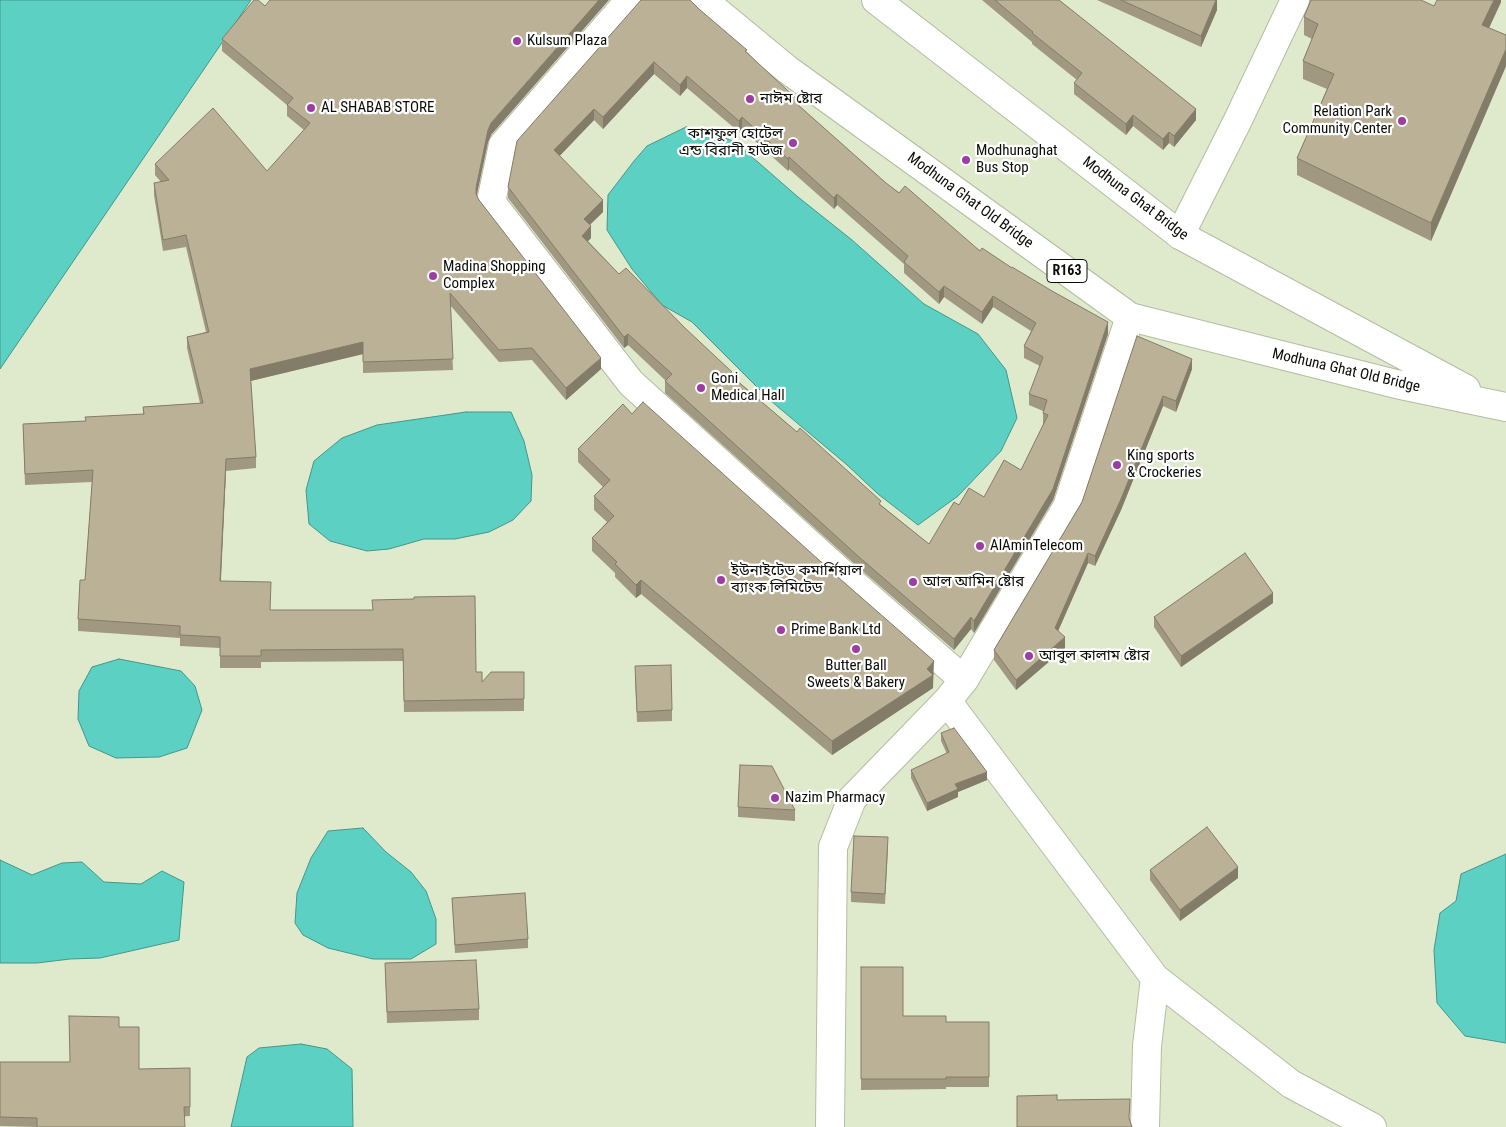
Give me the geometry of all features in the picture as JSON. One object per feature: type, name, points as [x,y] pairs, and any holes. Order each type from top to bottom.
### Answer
[{"type":"street","points":[[630,0],[502,145],[491,202],[631,383],[849,580],[964,680]]},
{"type":"street","name":"Modhuna Ghat Old Bridge","points":[[703,0],[788,70],[1130,317],[1387,382],[1501,406]]},
{"type":"street","name":"Modhuna Ghat Bridge","points":[[876,0],[1180,235],[1409,359],[1501,406]]},
{"type":"street","points":[[1180,235],[1237,122],[1294,0]]},
{"type":"street","points":[[830,1127],[833,847],[852,800],[947,701],[964,680],[1067,508],[1130,317]]},
{"type":"street","points":[[947,701],[1155,978],[1291,1084],[1372,1127]]},
{"type":"street","points":[[1145,1127],[1147,1046],[1155,978]]},
{"type":"water","points":[[0,0],[251,0],[0,369]]},
{"type":"water","points":[[686,127],[710,132],[735,142],[798,197],[852,240],[924,304],[978,334],[1006,370],[1017,418],[1001,451],[958,496],[918,525],[878,494],[846,464],[771,401],[692,322],[662,305],[632,269],[607,230],[608,195],[634,161],[647,146]]},
{"type":"water","points":[[466,412],[511,412],[524,441],[532,475],[531,501],[513,520],[489,532],[455,539],[424,539],[389,549],[367,551],[330,541],[309,524],[306,490],[314,461],[342,438],[377,425]]},
{"type":"water","points":[[119,659],[181,671],[195,686],[202,710],[187,748],[159,757],[116,758],[89,746],[78,719],[79,691],[92,667]]},
{"type":"water","points":[[363,828],[386,852],[411,872],[426,891],[436,919],[436,944],[411,959],[373,959],[328,948],[303,935],[295,923],[297,893],[311,858],[328,831]]},
{"type":"water","points":[[1506,854],[1506,1043],[1465,1036],[1437,1003],[1434,950],[1440,913],[1456,901],[1461,874]]},
{"type":"water","points":[[0,860],[32,875],[62,863],[82,862],[104,882],[141,884],[162,871],[184,882],[179,940],[100,958],[37,963],[0,963]]},
{"type":"water","points":[[301,1044],[327,1049],[352,1069],[353,1127],[231,1127],[247,1057],[259,1048]]},
{"type":"building","points":[[254,0],[258,0],[265,6],[270,0],[599,0],[491,123],[476,194],[601,358],[566,388],[532,348],[499,350],[450,293],[453,359],[363,362],[363,342],[250,369],[256,457],[226,459],[220,581],[271,582],[270,610],[373,610],[372,600],[475,596],[476,672],[482,672],[482,682],[491,672],[524,672],[524,699],[404,701],[403,649],[261,650],[261,656],[220,656],[220,637],[180,635],[180,626],[78,619],[80,580],[85,580],[93,470],[25,474],[23,424],[86,421],[85,417],[144,414],[143,407],[203,403],[187,337],[209,332],[186,235],[163,240],[154,183],[169,180],[155,164],[213,108],[267,171],[310,123],[287,105],[293,98],[222,39]]},
{"type":"building","points":[[641,0],[690,0],[747,50],[745,51],[799,101],[797,104],[886,183],[899,193],[905,186],[980,251],[982,248],[1012,268],[1108,322],[1053,489],[974,621],[971,617],[954,639],[859,557],[665,381],[672,374],[628,334],[624,337],[508,187],[517,141]],"holes":[[[654,62],[680,85],[687,76],[739,121],[742,117],[834,198],[837,194],[908,256],[904,262],[939,292],[944,286],[982,312],[993,296],[1036,323],[1024,346],[1043,357],[1029,394],[1047,400],[1043,413],[1048,415],[1021,470],[1004,460],[984,497],[969,488],[959,505],[954,502],[929,544],[879,504],[881,501],[800,428],[797,432],[729,374],[732,372],[685,328],[626,268],[619,274],[582,236],[591,226],[584,219],[603,200],[554,150],[594,109],[603,117]]]},
{"type":"building","points":[[995,0],[1059,0],[1196,109],[1174,136],[1169,132],[1163,139],[1133,115],[1126,124],[1074,83],[1082,73]]},
{"type":"building","points":[[1121,0],[1216,0],[1201,36]]},
{"type":"building","name":"Relation Park Community Center","points":[[1311,0],[1421,0],[1434,6],[1437,0],[1494,0],[1482,25],[1506,35],[1506,49],[1431,223],[1297,158],[1334,74],[1303,61],[1318,24],[1304,17]]},
{"type":"building","points":[[1137,336],[1192,359],[1176,401],[1163,396],[1121,499],[1095,556],[1088,553],[1055,628],[1065,637],[1016,680],[994,650],[1082,502]]},
{"type":"building","points":[[643,402],[934,661],[927,669],[933,675],[832,741],[641,580],[636,585],[615,564],[617,562],[592,538],[614,516],[594,496],[610,480],[578,449],[623,404],[632,414]]},
{"type":"building","points":[[1245,553],[1273,593],[1181,656],[1154,617]]},
{"type":"building","points":[[671,665],[672,710],[637,712],[635,666]]},
{"type":"building","points":[[954,728],[987,772],[955,784],[958,789],[927,803],[911,770],[949,752],[941,733]]},
{"type":"building","points":[[740,765],[772,766],[795,810],[738,807]]},
{"type":"building","points":[[1207,827],[1238,867],[1180,910],[1150,870]]},
{"type":"building","points":[[854,836],[888,837],[885,894],[851,892]]},
{"type":"building","points":[[525,893],[528,939],[455,945],[452,898]]},
{"type":"building","points":[[476,960],[479,1009],[387,1012],[385,963]]},
{"type":"building","points":[[861,967],[903,967],[903,1016],[946,1016],[946,1022],[989,1022],[989,1077],[861,1079]]},
{"type":"building","points":[[69,1016],[119,1017],[119,1027],[139,1027],[139,1069],[190,1068],[190,1107],[184,1107],[185,1127],[37,1127],[37,1118],[0,1117],[0,1062],[70,1062]]},
{"type":"building","points":[[1057,1095],[1057,1100],[1130,1099],[1129,1118],[1132,1127],[1017,1127],[1017,1096]]},
{"type":"place","name":"Kulsum Plaza","points":[[517,41]]},
{"type":"place","name":"নাঈম ষ্টোর","points":[[750,99]]},
{"type":"place","name":"AL SHABAB STORE","points":[[311,108]]},
{"type":"place","name":"Relation Park Community Center","points":[[1402,121]]},
{"type":"place","name":"কাশফুল হোটেল এন্ড বিরানী হাউজ","points":[[793,143]]},
{"type":"place","name":"Modhunaghat Bus Stop","points":[[966,160]]},
{"type":"place","name":"Madina Shopping Complex","points":[[433,276]]},
{"type":"place","name":"Goni Medical Hall","points":[[701,388]]},
{"type":"place","name":"King sports & Crockeries","points":[[1117,465]]},
{"type":"place","name":"AlAminTelecom","points":[[980,546]]},
{"type":"place","name":"ইউনাইটেড কমার্শিয়াল ব্যাংক লিমিটেড","points":[[721,580]]},
{"type":"place","name":"আল আমিন ষ্টোর","points":[[913,582]]},
{"type":"place","name":"Prime Bank Ltd","points":[[781,630]]},
{"type":"place","name":"Butter Ball Sweets & Bakery","points":[[856,649]]},
{"type":"place","name":"আবুল কালাম ষ্টোর","points":[[1029,656]]},
{"type":"place","name":"Nazim Pharmacy","points":[[775,798]]}]
